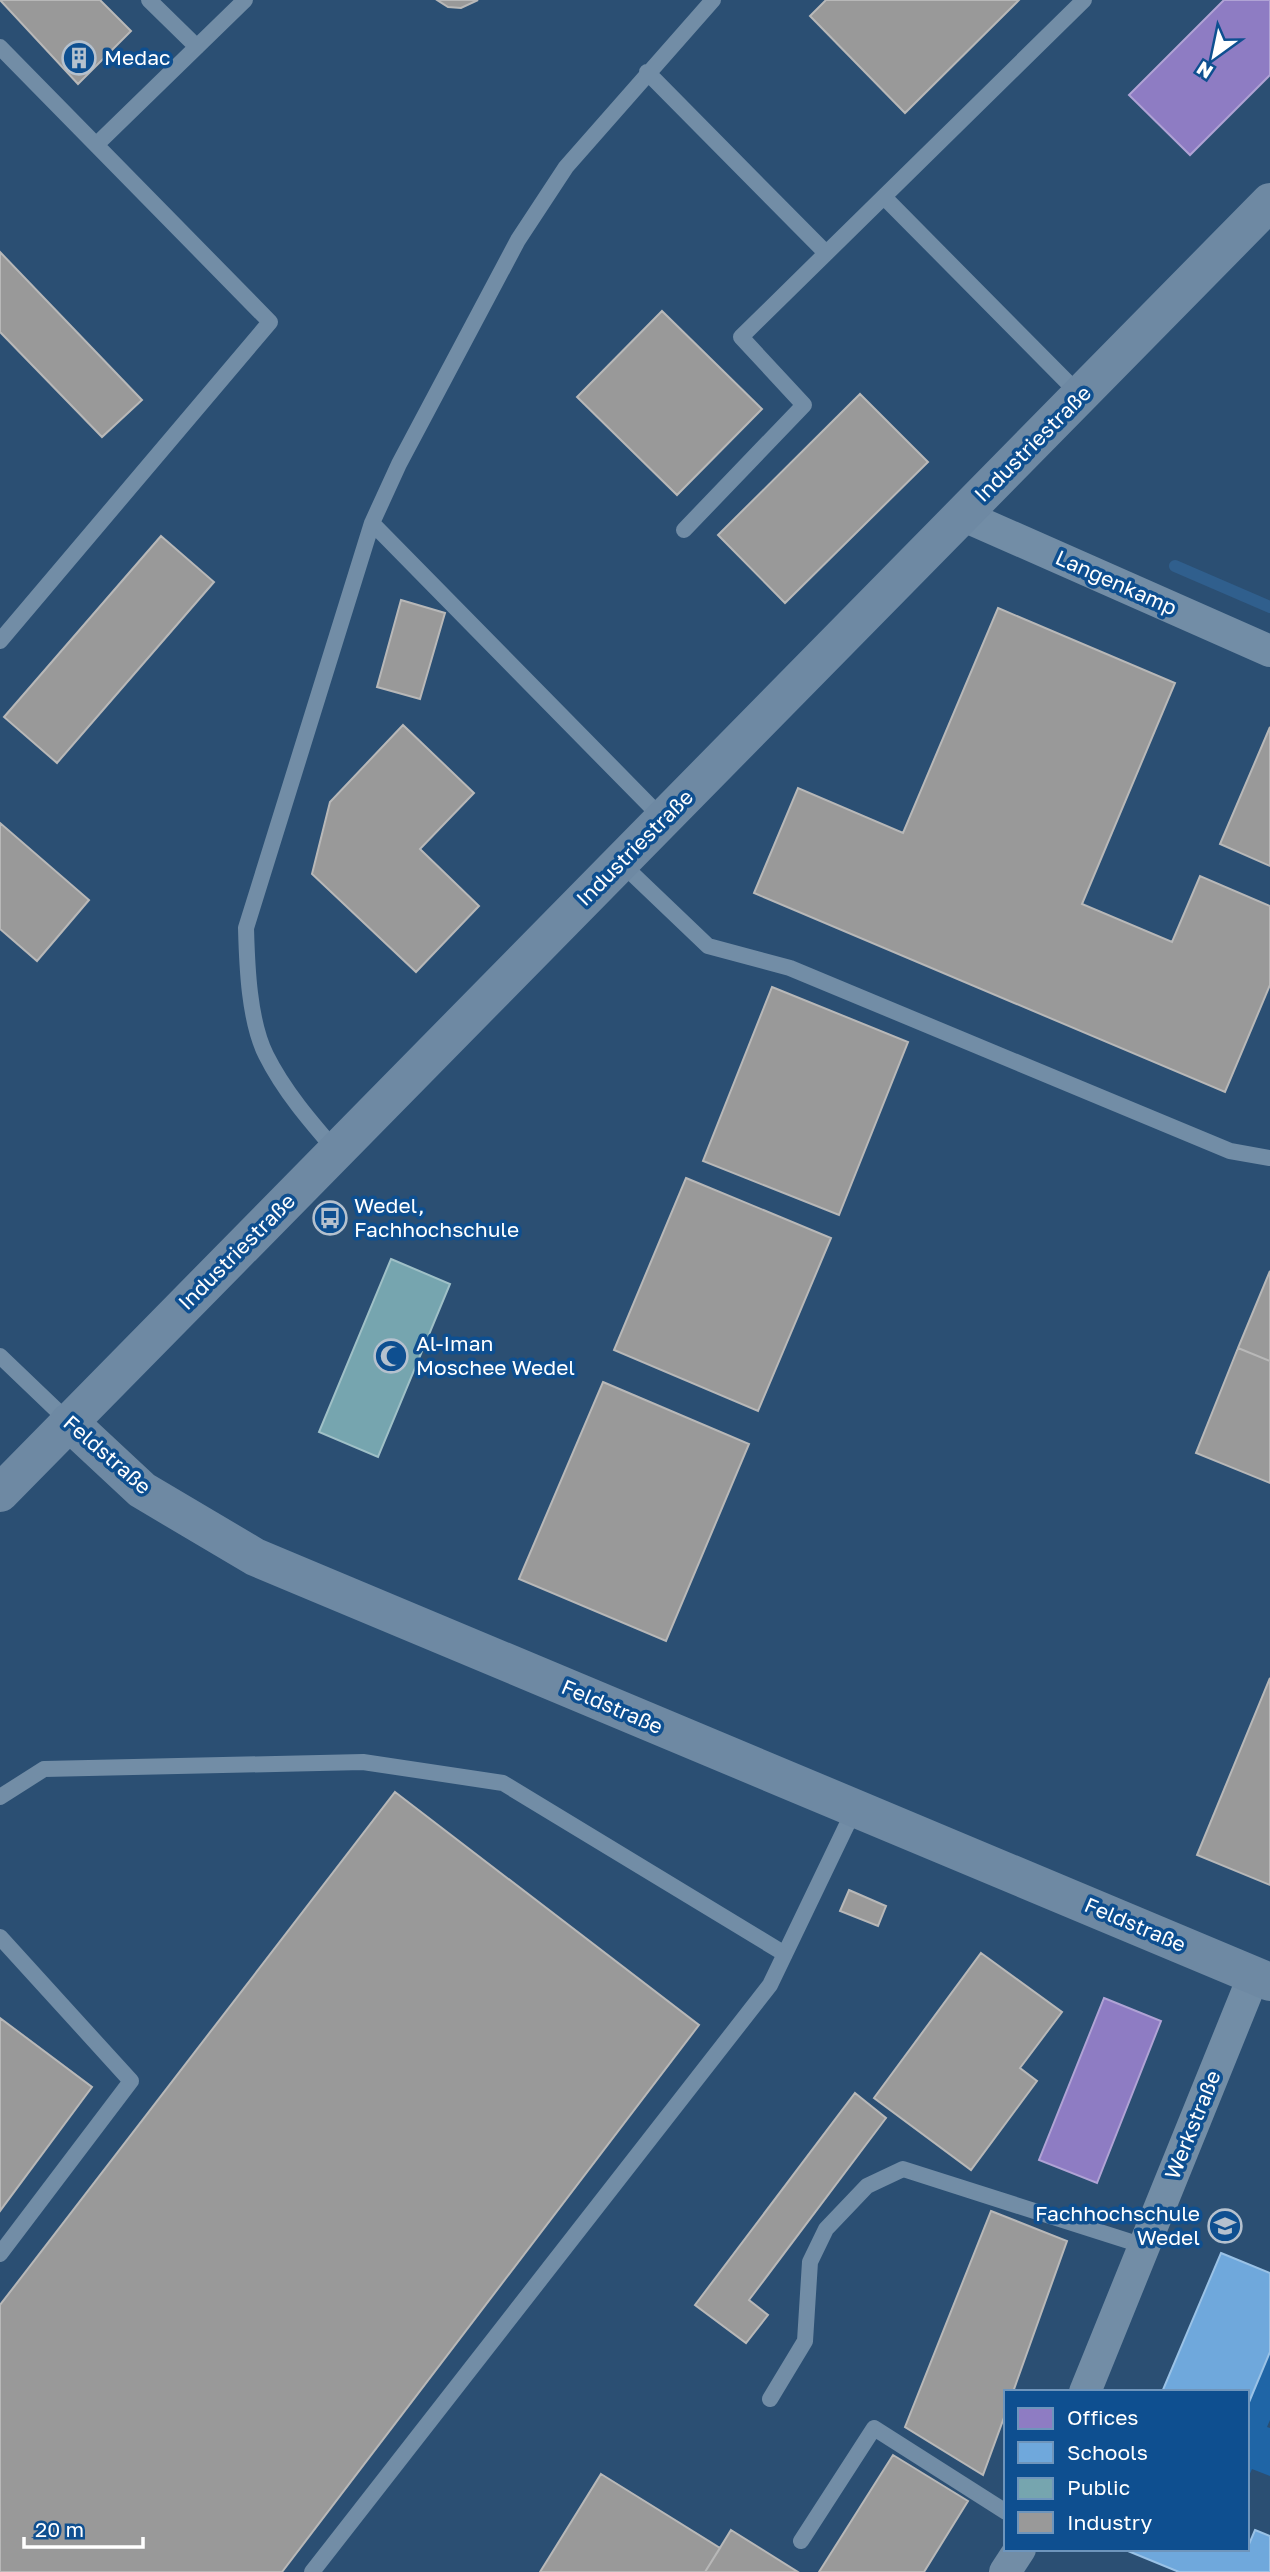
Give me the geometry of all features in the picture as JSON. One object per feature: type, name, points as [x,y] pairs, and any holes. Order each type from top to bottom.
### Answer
[{"type":"street","name":"Industriestraße","points":[[0,1493],[1270,202]]},
{"type":"street","name":"Langenkamp","points":[[962,515],[1270,652]]},
{"type":"street","name":"Feldstraße","points":[[69,1422],[142,1490],[255,1558],[1262,1978]]},
{"type":"street","name":"Werkstraße","points":[[1086,2390],[1144,2246],[1262,1978]]},
{"type":"street","points":[[1005,2572],[1019,2551]]},
{"type":"lane","points":[[149,0],[197,47]]},
{"type":"lane","points":[[96,145],[245,0]]},
{"type":"lane","points":[[336,1151],[301,1110],[265,1053],[249,988],[246,928],[372,523],[400,464],[518,240],[566,167],[713,0]]},
{"type":"lane","points":[[684,530],[804,405],[741,337],[1084,0]]},
{"type":"lane","points":[[0,47],[270,322],[0,641]]},
{"type":"lane","points":[[647,72],[826,253]]},
{"type":"lane","points":[[884,197],[1080,395]]},
{"type":"lane","points":[[372,523],[663,819]]},
{"type":"lane","points":[[620,862],[708,946],[790,968],[1230,1151],[1270,1158]]},
{"type":"lane","name":"Feldstraße","points":[[0,1356],[69,1422]]},
{"type":"lane","points":[[0,1797],[44,1769],[363,1762],[503,1783],[785,1954]]},
{"type":"lane","points":[[312,2572],[770,1985],[855,1808]]},
{"type":"lane","points":[[0,1937],[131,2081],[0,2254]]},
{"type":"lane","points":[[771,2399],[805,2341],[810,2262],[826,2229],[867,2186],[903,2169],[1144,2246]]},
{"type":"lane","points":[[801,2541],[874,2428],[1004,2511]]},
{"type":"shaded area","points":[[1270,2352],[1270,2420],[1267,2427],[1270,2428],[1270,2476],[1252,2469],[1249,2476],[1249,2402]]},
{"type":"building: Offices","points":[[1224,0],[1270,0],[1270,75],[1190,155],[1129,95]]},
{"type":"building: Offices","points":[[1104,1998],[1161,2021],[1097,2183],[1039,2160]]},
{"type":"building: Schools","name":"Fachhochschule Wedel","points":[[1221,2253],[1270,2273],[1270,2352],[1249,2402],[1249,2390],[1163,2390]]},
{"type":"building: Schools","points":[[1255,2530],[1270,2536],[1270,2572],[1179,2572],[1128,2551],[1249,2551]]},
{"type":"building: Public","points":[[391,1259],[450,1284],[378,1457],[319,1432]]},
{"type":"building: Industry","name":"Medac","points":[[0,0],[100,0],[131,31],[78,84]]},
{"type":"building: Industry","points":[[437,0],[478,0],[461,8],[448,7]]},
{"type":"building: Industry","points":[[826,0],[1019,0],[905,113],[810,16]]},
{"type":"building: Industry","points":[[0,252],[142,400],[102,437],[0,332]]},
{"type":"building: Industry","points":[[662,311],[762,409],[677,495],[577,397]]},
{"type":"building: Industry","points":[[860,394],[928,462],[785,603],[718,535]]},
{"type":"building: Industry","points":[[161,536],[214,582],[57,763],[4,717]]},
{"type":"building: Industry","points":[[401,600],[445,613],[420,699],[377,687]]},
{"type":"building: Industry","points":[[998,608],[1175,683],[1082,904],[1172,942],[1200,876],[1270,906],[1270,985],[1225,1092],[754,893],[798,788],[903,833]]},
{"type":"building: Industry","points":[[403,725],[474,793],[420,849],[479,906],[416,972],[312,874],[330,802]]},
{"type":"building: Industry","points":[[1270,727],[1270,866],[1220,844]]},
{"type":"building: Industry","points":[[0,823],[89,900],[37,961],[0,929]]},
{"type":"building: Industry","points":[[772,987],[908,1042],[839,1215],[703,1161]]},
{"type":"building: Industry","points":[[686,1178],[831,1238],[758,1411],[614,1350]]},
{"type":"building: Industry","points":[[1270,1271],[1270,1361],[1238,1348]]},
{"type":"building: Industry","points":[[1238,1348],[1270,1361],[1270,1483],[1196,1453]]},
{"type":"building: Industry","points":[[603,1382],[749,1444],[666,1641],[519,1579]]},
{"type":"building: Industry","points":[[1270,1678],[1270,1885],[1197,1855]]},
{"type":"building: Industry","points":[[395,1792],[699,2025],[282,2572],[0,2572],[0,2305]]},
{"type":"building: Industry","points":[[849,1890],[886,1906],[878,1926],[840,1911]]},
{"type":"building: Industry","points":[[981,1953],[1062,2012],[1020,2068],[1037,2081],[971,2170],[874,2098]]},
{"type":"building: Industry","points":[[0,2018],[92,2087],[0,2211]]},
{"type":"building: Industry","points":[[855,2093],[886,2118],[749,2300],[768,2315],[746,2343],[695,2305]]},
{"type":"building: Industry","points":[[991,2211],[1067,2241],[1014,2390],[1004,2390],[1004,2417],[983,2475],[905,2427]]},
{"type":"building: Industry","points":[[893,2455],[968,2501],[924,2572],[819,2572]]},
{"type":"building: Industry","points":[[601,2474],[720,2548],[705,2572],[540,2572]]},
{"type":"building: Industry","points":[[731,2530],[798,2572],[705,2572]]},
{"type":"waterway","points":[[1175,566],[1270,607]]},
{"type":"place","name":"Medac","points":[[79,58]]},
{"type":"place","name":"Wedel, Fachhochschule","points":[[330,1218]]},
{"type":"place","name":"Al-Iman Moschee Wedel","points":[[391,1356]]},
{"type":"place","name":"Fachhochschule Wedel","points":[[1225,2226]]}]
